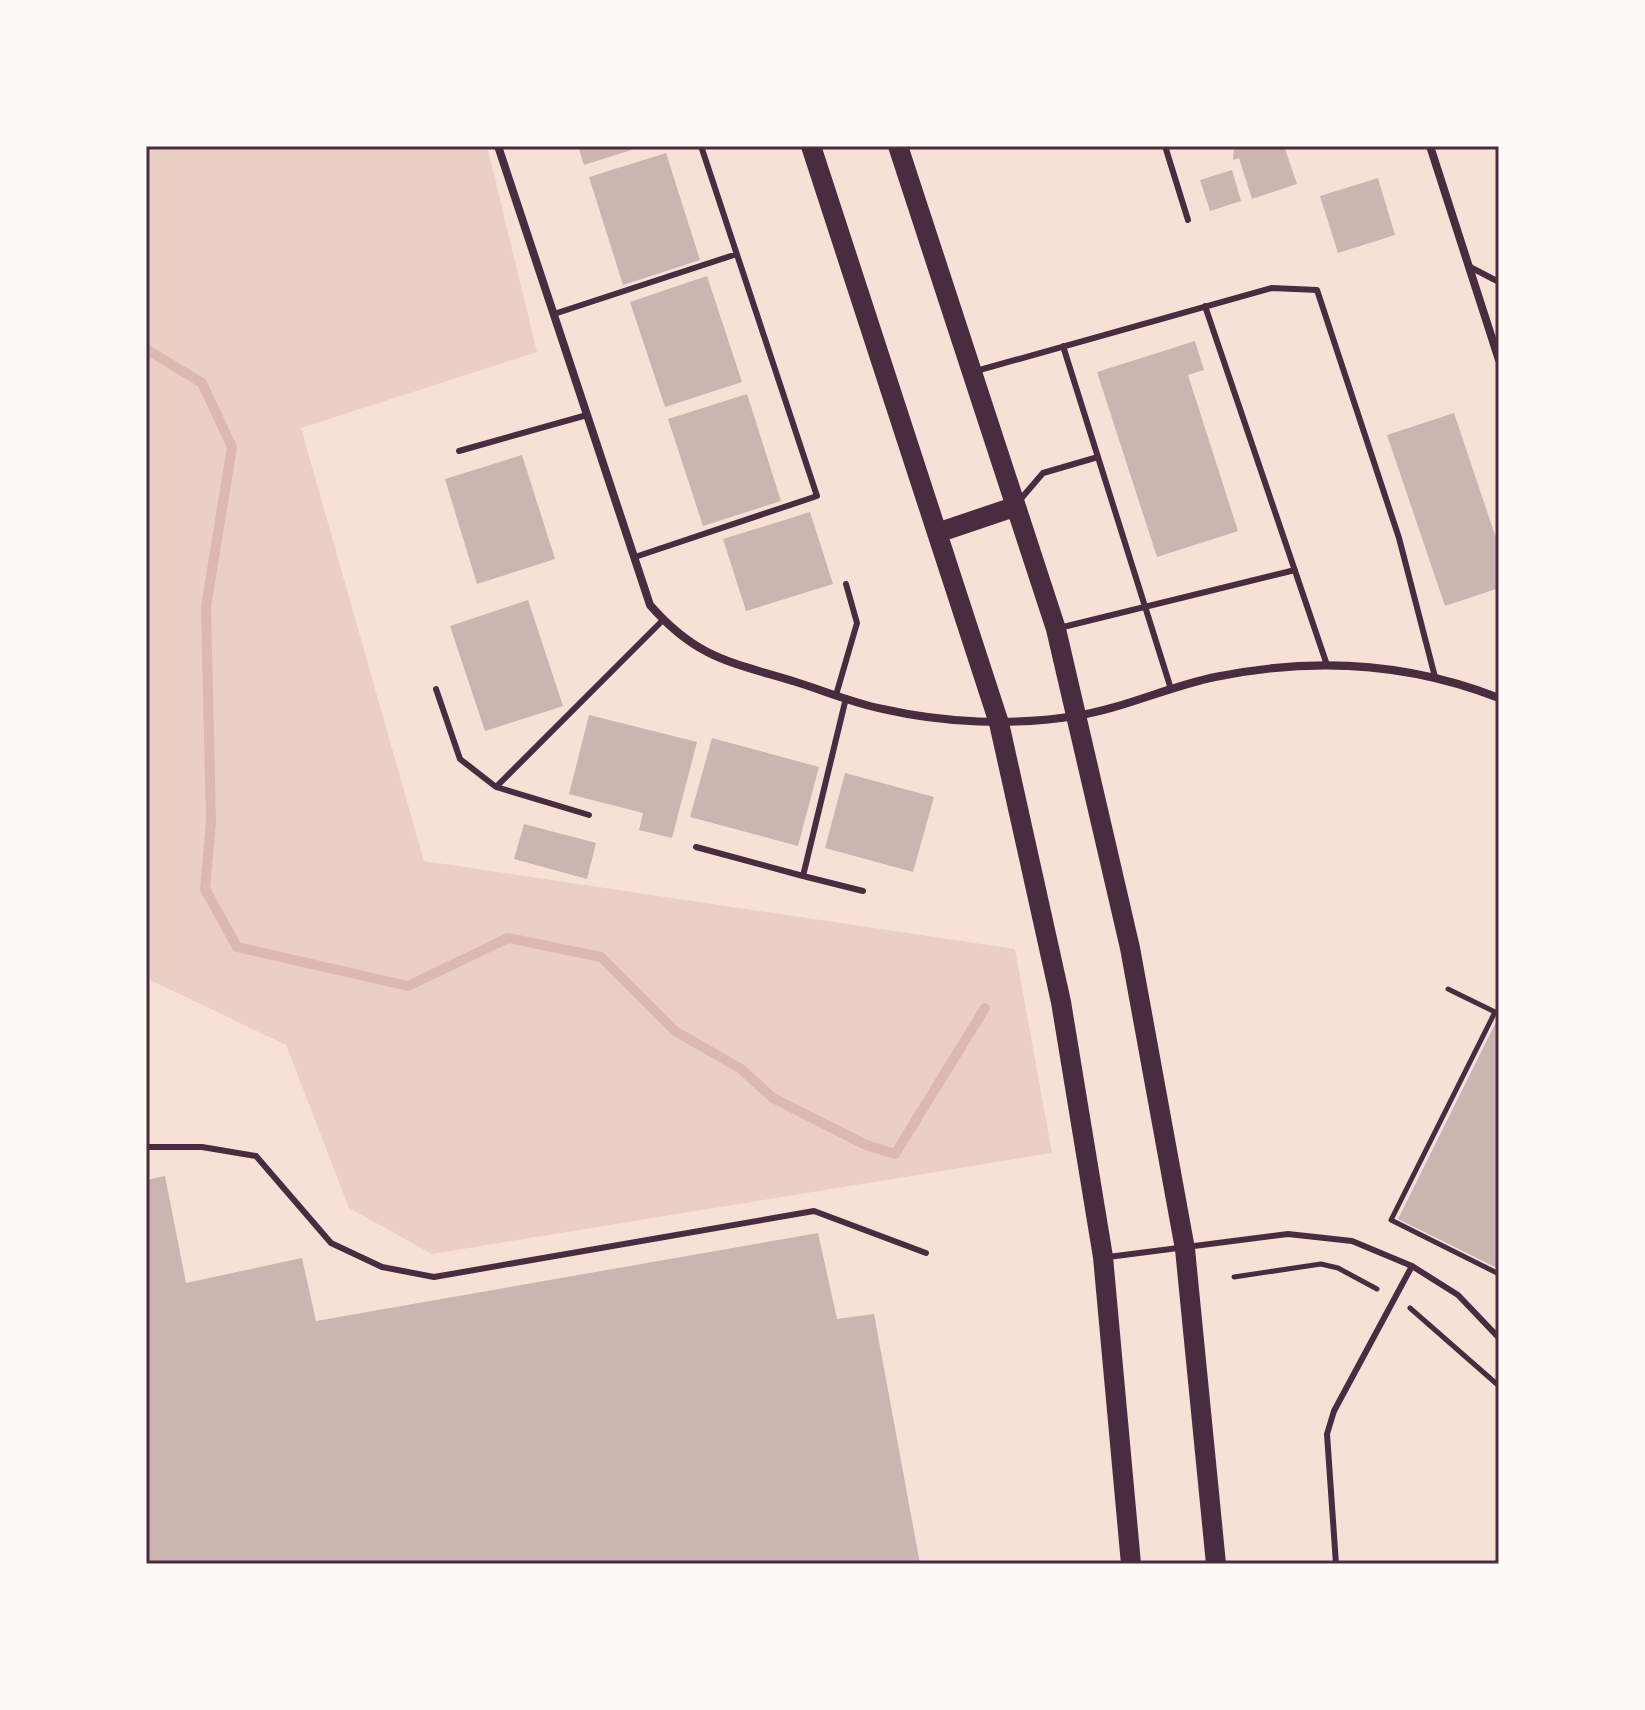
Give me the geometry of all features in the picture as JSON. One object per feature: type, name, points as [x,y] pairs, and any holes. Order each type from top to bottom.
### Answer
[{"type":"main road","points":[[811,146],[999,723],[1061,1002],[1103,1257],[1131,1564]]},
{"type":"main road","points":[[898,146],[1056,629],[1130,948],[1185,1249],[1216,1564]]},
{"type":"main road","points":[[937,533],[1014,507]]},
{"type":"street","points":[[498,146],[650,605],[673,632],[708,654],[883,709],[999,723],[1076,716],[1215,677],[1327,665],[1380,666],[1435,677],[1499,698]]},
{"type":"street","points":[[1430,146],[1499,360]]},
{"type":"lane","points":[[635,557],[817,496],[701,146]]},
{"type":"lane","points":[[1165,146],[1188,220]]},
{"type":"lane","points":[[554,314],[737,254]]},
{"type":"lane","points":[[1470,267],[1499,282]]},
{"type":"lane","points":[[971,372],[1272,288],[1317,290],[1399,538],[1435,677]]},
{"type":"lane","points":[[1205,306],[1327,665]]},
{"type":"lane","points":[[1063,346],[1171,689]]},
{"type":"lane","points":[[459,451],[587,415]]},
{"type":"lane","points":[[1014,507],[1043,473],[1098,457]]},
{"type":"lane","points":[[1056,629],[1295,570]]},
{"type":"lane","points":[[803,876],[857,623],[846,584]]},
{"type":"lane","points":[[496,787],[663,620]]},
{"type":"lane","points":[[436,689],[460,759],[496,787],[589,815]]},
{"type":"lane","points":[[696,847],[863,891]]},
{"type":"lane","points":[[146,1147],[202,1147],[256,1156],[331,1243],[382,1267],[434,1277],[814,1211],[926,1253]]},
{"type":"lane","points":[[1103,1257],[1288,1234],[1352,1241],[1412,1266],[1458,1295],[1499,1338]]},
{"type":"lane","points":[[1336,1564],[1327,1434],[1334,1411],[1412,1266]]},
{"type":"path","points":[[1448,989],[1495,1012],[1391,1220],[1499,1274]]},
{"type":"shaded area","points":[[146,146],[487,146],[537,352],[301,428],[424,861],[1015,949],[1052,1153],[432,1254],[349,1208],[286,1045],[146,978]]},
{"type":"building","points":[[578,146],[641,146],[641,147],[584,165]]},
{"type":"building","points":[[1284,146],[1297,184],[1252,199],[1239,158],[1233,160],[1234,147]]},
{"type":"building","points":[[666,153],[700,260],[623,285],[589,177]]},
{"type":"building","points":[[1232,170],[1241,201],[1210,211],[1200,180]]},
{"type":"building","points":[[1378,178],[1395,235],[1338,253],[1320,196]]},
{"type":"building","points":[[707,276],[742,382],[665,407],[630,302]]},
{"type":"building","points":[[1195,341],[1204,370],[1188,375],[1238,531],[1157,557],[1097,372]]},
{"type":"building","points":[[747,394],[781,501],[703,526],[668,419]]},
{"type":"building","points":[[1454,413],[1499,547],[1499,588],[1445,606],[1387,435]]},
{"type":"building","points":[[522,455],[555,559],[477,584],[445,479]]},
{"type":"building","points":[[810,512],[833,584],[746,611],[723,539]]},
{"type":"building","points":[[528,600],[563,706],[485,731],[450,626]]},
{"type":"building","points":[[589,715],[697,742],[672,838],[639,830],[643,813],[569,794]]},
{"type":"building","points":[[712,738],[819,767],[798,846],[690,817]]},
{"type":"building","points":[[845,773],[934,797],[913,872],[825,848]]},
{"type":"building","points":[[524,824],[596,843],[587,879],[514,859]]},
{"type":"building","points":[[1499,1016],[1499,1269],[1398,1219]]},
{"type":"building","points":[[165,1176],[186,1283],[302,1258],[316,1321],[818,1233],[837,1319],[874,1314],[920,1564],[146,1564],[146,1180]]},
{"type":"waterway","points":[[146,349],[202,383],[232,447],[206,607],[211,822],[205,889],[237,947],[408,986],[508,938],[601,957],[675,1031],[741,1069],[773,1098],[866,1145],[895,1154],[985,1008]]}]
